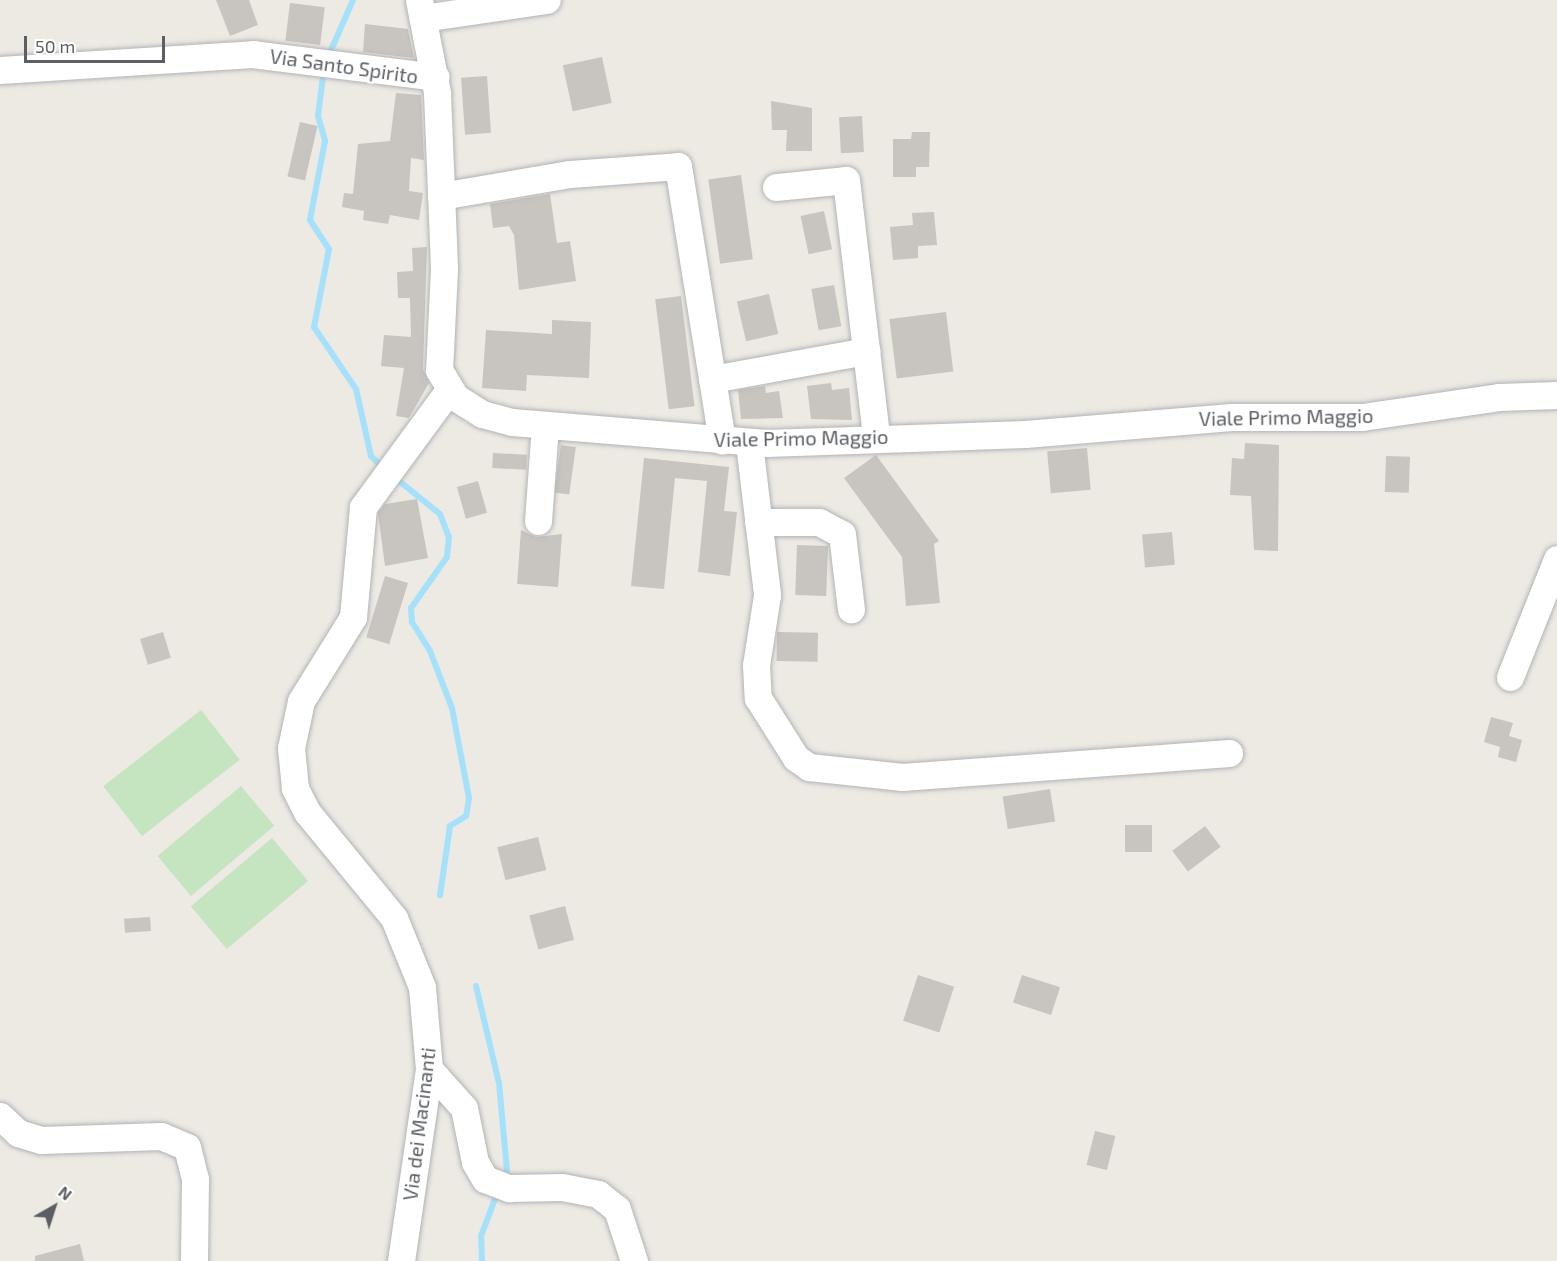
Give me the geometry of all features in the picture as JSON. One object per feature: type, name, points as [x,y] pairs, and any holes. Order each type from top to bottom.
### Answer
[{"type":"street","points":[[449,390],[438,362],[444,269],[436,77],[421,9],[547,0]]},
{"type":"street","name":"Via Santo Spirito","points":[[0,70],[226,54],[325,60],[436,77]]},
{"type":"street","points":[[441,196],[570,174],[678,166],[722,441]]},
{"type":"street","points":[[776,188],[846,180],[876,436]]},
{"type":"street","points":[[712,379],[866,351]]},
{"type":"street","name":"Viale Primo Maggio","points":[[449,390],[482,414],[545,425],[749,443],[876,436],[1025,434],[1231,417],[1362,417],[1499,397],[1557,395]]},
{"type":"street","name":"Via dei Macinanti","points":[[401,1261],[429,1069],[427,1011],[412,953],[385,906],[307,812],[291,760],[300,701],[352,617],[359,521],[388,471],[449,390]]},
{"type":"street","points":[[538,521],[545,425]]},
{"type":"street","points":[[749,443],[767,595],[758,645],[758,698],[796,758],[809,767],[902,777],[1229,753]]},
{"type":"street","points":[[758,522],[819,522],[842,534],[851,609]]},
{"type":"street","points":[[1510,678],[1557,559]]},
{"type":"street","points":[[429,1069],[460,1101],[471,1126],[477,1168],[503,1187],[562,1187],[598,1194],[617,1209],[634,1261]]},
{"type":"street","points":[[0,1116],[18,1133],[41,1140],[160,1136],[187,1147],[195,1179],[194,1261]]},
{"type":"green space","points":[[201,710],[240,760],[142,836],[103,786]]},
{"type":"green space","points":[[241,786],[274,826],[191,896],[158,856]]},
{"type":"green space","points":[[272,838],[308,881],[227,949],[191,906]]},
{"type":"building","points":[[216,0],[249,0],[258,25],[230,36]]},
{"type":"building","points":[[290,3],[325,7],[320,45],[285,41]]},
{"type":"building","points":[[365,24],[408,29],[414,58],[363,52]]},
{"type":"building","points":[[602,57],[612,103],[573,111],[563,65]]},
{"type":"building","points":[[487,76],[491,133],[465,135],[461,78]]},
{"type":"building","points":[[396,93],[421,95],[424,160],[411,158],[409,191],[423,193],[419,220],[390,215],[388,224],[363,220],[364,211],[342,207],[344,193],[353,194],[358,144],[390,141]]},
{"type":"building","points":[[771,101],[812,108],[812,151],[786,151],[787,130],[772,130]]},
{"type":"building","points":[[862,116],[864,152],[841,153],[839,117]]},
{"type":"building","points":[[300,122],[318,126],[305,181],[287,177]]},
{"type":"building","points":[[912,132],[930,132],[929,167],[916,167],[916,177],[893,177],[893,139],[911,139]]},
{"type":"building","points":[[741,175],[753,259],[720,264],[708,180]]},
{"type":"building","points":[[550,194],[557,243],[570,241],[576,281],[519,290],[514,235],[509,226],[493,228],[490,204]]},
{"type":"building","points":[[824,211],[832,249],[809,254],[801,216]]},
{"type":"building","points":[[934,212],[937,245],[918,246],[918,258],[893,260],[890,227],[913,225],[912,213]]},
{"type":"building","points":[[427,247],[423,369],[429,383],[409,418],[396,416],[404,368],[381,366],[384,335],[411,337],[410,298],[398,298],[397,272],[413,271],[412,248]]},
{"type":"building","points":[[834,285],[841,326],[819,330],[811,289]]},
{"type":"building","points":[[769,294],[778,334],[746,341],[737,301]]},
{"type":"building","points":[[681,296],[695,406],[669,409],[655,299]]},
{"type":"building","points":[[946,312],[953,372],[897,378],[889,319]]},
{"type":"building","points":[[552,320],[591,322],[589,378],[527,375],[526,391],[482,388],[486,330],[552,334]]},
{"type":"building","points":[[831,383],[832,390],[849,388],[852,420],[811,419],[807,386]]},
{"type":"building","points":[[765,386],[766,393],[779,391],[783,418],[741,419],[738,390]]},
{"type":"building","points":[[1245,443],[1279,445],[1278,551],[1254,550],[1251,496],[1230,495],[1232,458],[1244,459]]},
{"type":"building","points":[[561,445],[576,447],[569,495],[554,493]]},
{"type":"building","points":[[1087,448],[1091,490],[1051,493],[1047,451]]},
{"type":"building","points":[[493,453],[527,455],[526,470],[492,468]]},
{"type":"building","points":[[876,455],[939,541],[934,544],[940,603],[906,606],[902,557],[844,478]]},
{"type":"building","points":[[1386,456],[1410,457],[1409,493],[1385,492]]},
{"type":"building","points":[[644,458],[729,467],[724,511],[737,512],[730,576],[698,572],[707,481],[675,478],[664,589],[631,586]]},
{"type":"building","points":[[478,481],[487,513],[466,519],[457,487]]},
{"type":"building","points":[[417,499],[428,558],[385,566],[378,513],[385,504]]},
{"type":"building","points":[[521,530],[536,537],[562,534],[558,587],[517,584]]},
{"type":"building","points":[[1172,532],[1175,565],[1145,567],[1142,535]]},
{"type":"building","points":[[797,545],[828,546],[826,596],[795,595]]},
{"type":"building","points":[[385,576],[408,583],[389,644],[366,637]]},
{"type":"building","points":[[163,632],[171,658],[148,665],[140,639]]},
{"type":"building","points":[[777,632],[818,633],[817,662],[776,661]]},
{"type":"building","points":[[1491,717],[1513,723],[1509,736],[1522,740],[1516,762],[1498,757],[1500,747],[1484,742]]},
{"type":"building","points":[[1050,789],[1055,822],[1008,829],[1003,797]]},
{"type":"building","points":[[1125,825],[1152,825],[1152,852],[1125,852]]},
{"type":"building","points":[[1205,826],[1221,847],[1188,871],[1172,851]]},
{"type":"building","points":[[538,837],[546,870],[505,880],[497,847]]},
{"type":"building","points":[[565,906],[574,940],[538,949],[529,916]]},
{"type":"building","points":[[150,917],[151,931],[125,933],[124,919]]},
{"type":"building","points":[[918,975],[954,987],[939,1032],[903,1021]]},
{"type":"building","points":[[1022,975],[1060,987],[1051,1015],[1013,1003]]},
{"type":"building","points":[[1095,1131],[1115,1136],[1107,1170],[1087,1165]]},
{"type":"building","points":[[80,1244],[84,1261],[35,1261],[35,1256]]},
{"type":"waterway","points":[[328,57],[353,0]]},
{"type":"waterway","points":[[324,69],[318,116],[325,141],[310,220],[329,249],[314,327],[356,389],[371,456],[383,468]]},
{"type":"waterway","points":[[393,476],[440,514],[449,537],[447,557],[411,608],[412,622],[430,651],[452,708],[469,798],[466,816],[450,826],[440,895]]},
{"type":"waterway","points":[[476,986],[499,1083],[507,1171],[503,1179]]},
{"type":"waterway","points":[[482,1261],[481,1236],[498,1191]]}]
